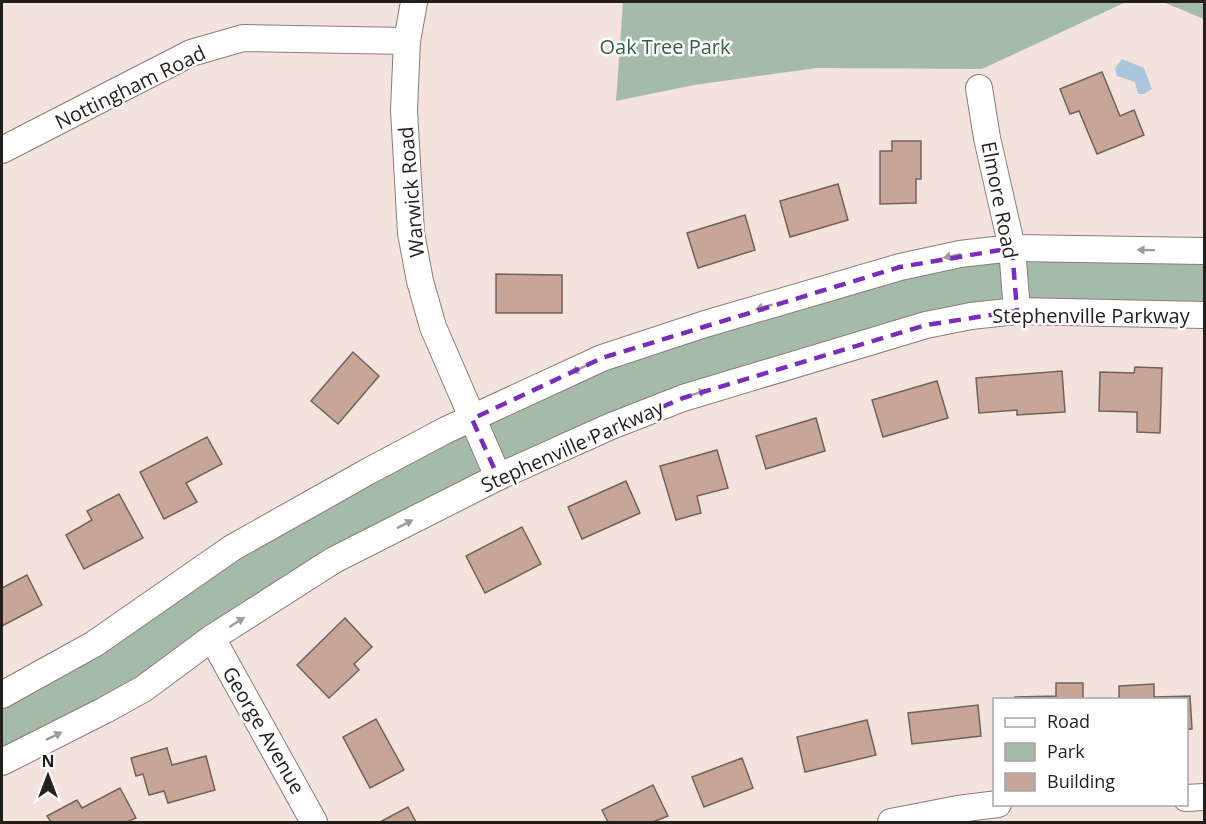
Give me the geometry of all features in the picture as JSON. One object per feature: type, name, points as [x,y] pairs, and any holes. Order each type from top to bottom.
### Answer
[{"type":"street","name":"Warwick Road","points":[[414,2],[407,41],[404,110],[411,233],[420,281],[433,327],[498,477]]},
{"type":"street","name":"Nottingham Road","points":[[2,150],[191,53],[243,38],[407,41]]},
{"type":"street","name":"Elmore Road","points":[[979,88],[987,138],[1012,248],[1017,312]]},
{"type":"street","points":[[2,694],[94,644],[232,548],[367,472],[472,419],[603,358],[705,324],[900,267],[960,254],[1012,248],[1204,251]]},
{"type":"street","name":"Stephenville Parkway","points":[[2,762],[143,689],[212,638],[333,560],[498,477],[609,427],[683,398],[926,325],[971,316],[1017,312],[1204,315]]},
{"type":"street","name":"George Avenue","points":[[212,638],[314,822]]},
{"type":"street","points":[[1188,798],[1204,797]]},
{"type":"street","points":[[891,822],[993,805]]},
{"type":"highlighted area","points":[[1012,248],[1017,311],[926,325],[683,398],[498,477],[472,419],[602,358],[900,267]]},
{"type":"green space","name":"Oak Tree Park","points":[[623,2],[1126,2],[982,69],[817,68],[694,85],[616,101]]},
{"type":"green space","points":[[1163,2],[1204,2],[1204,19]]},
{"type":"green space","points":[[1204,251],[1204,315],[926,325],[498,477],[2,762],[2,695],[158,600],[602,358],[900,267]]},
{"type":"water","points":[[1122,59],[1144,68],[1152,89],[1144,94],[1138,94],[1135,82],[1117,76],[1115,68]]},
{"type":"building","points":[[1102,72],[1120,116],[1134,110],[1144,135],[1097,154],[1079,111],[1070,114],[1060,89]]},
{"type":"building","points":[[892,141],[921,141],[921,179],[916,179],[916,203],[880,204],[880,151],[892,151]]},
{"type":"building","points":[[838,184],[848,220],[790,237],[780,201]]},
{"type":"building","points":[[745,215],[755,250],[698,268],[687,233]]},
{"type":"building","points":[[496,274],[562,275],[562,313],[496,313]]},
{"type":"building","points":[[353,352],[379,376],[338,424],[311,401]]},
{"type":"building","points":[[1135,367],[1162,368],[1160,433],[1137,432],[1137,412],[1099,411],[1100,372],[1134,373]]},
{"type":"building","points":[[1062,371],[1065,412],[1017,415],[1017,410],[979,413],[976,378]]},
{"type":"building","points":[[937,381],[948,418],[883,437],[872,400]]},
{"type":"building","points":[[816,418],[825,451],[766,469],[756,436]]},
{"type":"building","points":[[207,437],[222,464],[186,483],[197,502],[164,519],[140,472]]},
{"type":"building","points":[[717,450],[728,488],[697,496],[701,513],[676,520],[660,466]]},
{"type":"building","points":[[626,481],[640,513],[582,539],[568,507]]},
{"type":"building","points":[[119,494],[143,538],[84,569],[66,535],[92,520],[87,511]]},
{"type":"building","points":[[522,527],[541,564],[485,593],[466,556]]},
{"type":"building","points":[[27,575],[42,605],[2,626],[2,588]]},
{"type":"building","points":[[345,618],[372,647],[354,664],[359,670],[329,698],[297,665]]},
{"type":"building","points":[[1056,683],[1083,683],[1083,698],[1015,698],[1015,697],[1056,696]]},
{"type":"building","points":[[1154,684],[1154,697],[1190,696],[1192,729],[1188,729],[1188,698],[1119,698],[1119,686]]},
{"type":"building","points":[[978,705],[981,736],[912,744],[908,713]]},
{"type":"building","points":[[376,719],[404,770],[370,788],[343,737]]},
{"type":"building","points":[[867,720],[876,755],[805,772],[797,737]]},
{"type":"building","points":[[167,748],[172,765],[206,756],[215,790],[168,803],[164,791],[149,795],[143,774],[136,776],[131,758]]},
{"type":"building","points":[[742,758],[753,788],[704,807],[692,777]]},
{"type":"building","points":[[653,785],[668,816],[653,822],[608,822],[602,810]]},
{"type":"building","points":[[120,788],[136,818],[127,822],[51,822],[47,816],[77,800],[82,808]]},
{"type":"building","points":[[408,807],[416,822],[380,822]]}]
